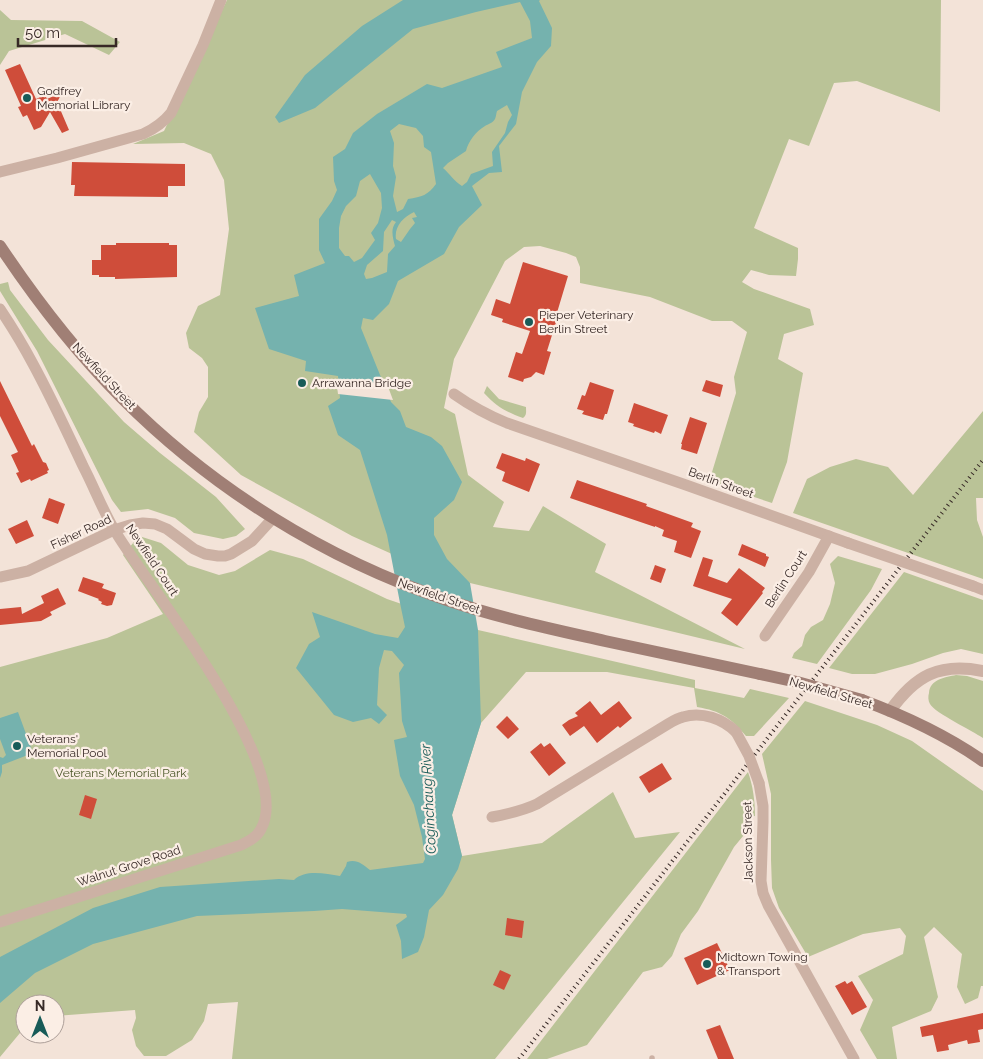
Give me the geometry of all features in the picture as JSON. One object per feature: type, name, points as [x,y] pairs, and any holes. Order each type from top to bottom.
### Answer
[{"type":"main road","name":"Newfield Street","points":[[0,246],[19,275],[64,333],[122,398],[189,458],[272,518],[311,541],[399,583],[495,615],[797,682],[862,700],[924,726],[953,741],[983,761]]},
{"type":"street","points":[[0,172],[142,134],[166,120],[199,53],[221,0]]},
{"type":"street","name":"Newfield Court","points":[[0,309],[33,364],[114,530],[203,660],[248,740],[267,799],[266,813],[261,829]]},
{"type":"street","name":"Berlin Street","points":[[454,394],[490,416],[507,423],[978,588]]},
{"type":"street","name":"Fisher Road","points":[[0,577],[28,571],[114,530],[149,522],[167,529],[194,549],[205,554],[218,556],[231,554],[256,537],[272,518]]},
{"type":"street","name":"Berlin Court","points":[[765,636],[809,572],[829,536]]},
{"type":"street","points":[[890,711],[900,696],[923,677],[938,671],[955,668],[983,671]]},
{"type":"street","name":"Jackson Street","points":[[492,817],[524,810],[536,804],[668,724],[683,717],[698,716],[711,718],[726,724],[736,732],[749,756],[759,783],[763,806],[761,875],[763,893],[854,1059]]},
{"type":"street","name":"Walnut Grove Road","points":[[0,922],[240,845],[254,838],[261,829]]},
{"type":"green space","points":[[227,0],[941,0],[940,112],[857,81],[834,83],[809,146],[789,139],[754,228],[798,248],[796,276],[769,275],[751,270],[742,282],[754,289],[810,309],[814,325],[784,334],[778,359],[803,373],[787,462],[772,503],[709,482],[736,393],[734,377],[747,332],[732,321],[712,321],[650,297],[580,283],[580,267],[576,257],[540,246],[524,247],[505,261],[454,359],[444,408],[455,414],[468,475],[504,502],[493,527],[529,531],[543,506],[606,544],[595,572],[745,649],[470,583],[423,568],[352,536],[241,475],[194,432],[199,412],[208,397],[208,367],[202,358],[189,348],[186,333],[198,306],[220,295],[229,229],[224,180],[211,154],[184,143],[133,144],[164,131]]},
{"type":"green space","points":[[0,10],[11,20],[82,21],[120,42],[109,55],[65,34],[9,51],[0,65]]},
{"type":"green space","points":[[8,282],[10,290],[48,340],[124,422],[216,497],[245,529],[236,536],[223,539],[194,533],[175,518],[148,509],[121,512],[112,500],[37,351],[0,291],[0,284]]},
{"type":"green space","points":[[487,386],[499,399],[526,407],[524,417],[512,414],[493,402],[484,393]]},
{"type":"green space","points":[[983,411],[983,498],[976,498],[977,520],[983,537],[983,579],[793,513],[807,479],[830,467],[856,459],[888,467],[913,495]]},
{"type":"green space","name":"Veterans Memorial Park","points":[[139,536],[161,543],[188,565],[219,575],[235,571],[270,550],[303,559],[387,599],[478,630],[695,680],[695,688],[744,698],[750,689],[789,698],[754,736],[746,736],[725,716],[697,707],[694,688],[607,672],[526,672],[481,723],[452,815],[462,856],[542,843],[613,792],[635,838],[680,832],[495,1059],[232,1059],[238,1002],[208,1004],[204,1021],[192,1040],[166,1056],[144,1056],[136,1046],[132,1030],[136,1018],[135,1010],[65,1015],[65,994],[15,994],[15,1039],[0,1057],[0,667],[107,638],[163,614],[123,555]]},
{"type":"green space","points":[[838,556],[882,569],[871,590],[817,664],[792,658],[794,653],[802,646],[805,635],[811,627],[823,620],[830,604],[835,583],[830,564]]},
{"type":"green space","points":[[904,572],[983,600],[983,654],[961,649],[875,674],[852,674],[829,668]]},
{"type":"green space","points":[[956,675],[983,681],[983,738],[939,712],[929,703],[928,696],[932,685],[939,680]]},
{"type":"green space","points":[[805,701],[877,725],[912,741],[983,791],[983,986],[981,986],[978,998],[965,1004],[957,987],[962,954],[934,927],[924,937],[938,997],[931,1011],[892,1027],[897,1059],[877,1059],[860,1030],[873,1000],[858,976],[903,954],[906,936],[900,928],[863,934],[808,957],[779,908],[772,888],[771,794],[762,754]]},
{"type":"green space","points":[[748,772],[755,805],[755,816],[748,817],[748,830],[734,847],[698,911],[681,934],[672,956],[662,967],[643,972],[587,1045],[547,1059],[527,1059]]},
{"type":"water","name":"Coginchaug River","points":[[403,0],[540,0],[552,28],[551,46],[537,62],[522,92],[516,124],[499,146],[502,172],[489,173],[472,186],[482,205],[459,227],[444,254],[398,281],[389,304],[373,320],[363,318],[361,328],[391,402],[400,411],[406,427],[431,437],[442,446],[462,482],[454,500],[434,518],[434,535],[447,559],[470,583],[478,630],[481,723],[452,815],[462,856],[458,869],[443,895],[429,910],[424,937],[418,952],[402,959],[401,941],[396,925],[407,917],[406,914],[342,909],[197,916],[93,944],[35,973],[0,1003],[0,957],[93,908],[160,887],[279,879],[294,880],[310,873],[340,876],[347,862],[351,861],[359,863],[370,870],[423,863],[425,859],[414,805],[400,776],[394,740],[407,737],[402,721],[399,673],[404,665],[392,651],[384,650],[379,668],[377,705],[387,715],[379,724],[371,718],[353,722],[334,715],[296,668],[309,644],[320,637],[312,612],[375,634],[398,638],[405,627],[387,535],[360,450],[338,435],[328,406],[340,398],[338,376],[305,371],[306,361],[269,349],[255,308],[299,296],[294,275],[325,263],[319,250],[319,219],[332,201],[337,190],[334,181],[333,157],[345,149],[353,133],[377,114],[427,84],[442,88],[502,67],[496,52],[532,38],[530,21],[520,2],[413,29],[315,108],[279,123],[275,117],[305,75],[362,26]],"holes":[[[507,105],[512,115],[505,133],[492,152],[493,166],[471,174],[467,182],[462,186],[443,168],[466,151],[473,137],[494,120],[497,111]],[[399,124],[416,128],[423,136],[424,147],[431,152],[436,184],[424,195],[408,199],[403,209],[397,212],[393,196],[396,177],[393,166],[394,143],[390,131]],[[370,174],[381,193],[382,208],[378,223],[371,233],[375,240],[362,258],[354,262],[349,256],[345,256],[339,248],[339,228],[341,216],[346,206],[356,196],[360,181]],[[414,212],[417,217],[412,218],[415,223],[401,242],[396,239],[396,230],[406,217]],[[392,220],[396,222],[393,231],[395,246],[388,254],[387,272],[366,279],[364,274],[367,265],[383,251],[384,232]]]},
{"type":"water","name":"Veterans' Memorial Pool","points":[[18,712],[33,753],[2,765],[0,778],[0,757],[3,758],[6,755],[0,739],[0,718]]},
{"type":"pier","points":[[336,379],[387,384],[393,400],[338,394]]},
{"type":"building","name":"Godfrey Memorial Library","points":[[20,64],[36,99],[45,95],[47,99],[63,92],[57,102],[69,130],[62,133],[50,112],[41,127],[34,130],[27,115],[23,117],[18,107],[21,106],[5,70]]},
{"type":"building","points":[[72,162],[185,164],[185,186],[168,186],[168,197],[74,196],[75,185],[71,185]]},
{"type":"building","points":[[116,243],[169,243],[169,245],[177,245],[177,277],[115,279],[115,277],[92,275],[92,260],[101,260],[101,245],[116,245]]},
{"type":"building","name":"Pieper Veterinary Berlin Street","points":[[523,262],[568,276],[547,351],[551,352],[544,375],[536,372],[531,377],[524,379],[523,382],[508,377],[516,352],[522,354],[530,331],[502,322],[503,319],[491,315],[496,299],[510,304]]},
{"type":"building","points":[[706,380],[723,385],[720,397],[702,391]]},
{"type":"building","points":[[0,381],[32,446],[34,444],[49,470],[47,471],[48,473],[31,481],[30,479],[21,483],[16,473],[19,472],[11,455],[18,452],[0,416]]},
{"type":"building","points":[[590,382],[614,390],[607,414],[605,414],[603,420],[582,414],[584,411],[577,409],[582,395],[585,396]]},
{"type":"building","points":[[634,403],[668,415],[661,434],[633,426],[634,424],[628,422]]},
{"type":"building","points":[[690,417],[707,423],[697,454],[681,449]]},
{"type":"building","points":[[502,453],[525,461],[526,458],[540,464],[529,492],[502,481],[505,472],[496,468]]},
{"type":"building","points":[[577,480],[647,504],[646,506],[693,523],[691,527],[701,531],[691,558],[674,552],[677,541],[662,536],[664,530],[570,498]]},
{"type":"building","points":[[49,498],[65,504],[58,524],[42,518]]},
{"type":"building","points":[[27,520],[34,536],[16,544],[8,529]]},
{"type":"building","points":[[742,544],[769,557],[765,567],[738,555]]},
{"type":"building","points":[[703,557],[713,560],[708,576],[727,583],[739,568],[765,588],[737,626],[721,613],[732,599],[693,586]]},
{"type":"building","points":[[655,565],[666,569],[661,583],[650,579]]},
{"type":"building","points":[[83,577],[104,584],[102,588],[116,593],[112,605],[101,604],[102,602],[99,599],[78,591]]},
{"type":"building","points":[[58,588],[66,604],[50,612],[52,615],[41,621],[0,625],[0,609],[21,607],[22,614],[44,603],[41,596]]},
{"type":"building","points":[[590,701],[601,715],[619,701],[632,718],[620,728],[618,726],[597,743],[584,726],[570,736],[562,725],[578,716],[575,713]]},
{"type":"building","points":[[507,716],[519,729],[508,739],[496,727]]},
{"type":"building","points":[[541,743],[544,747],[550,743],[566,763],[549,776],[530,752]]},
{"type":"building","points":[[662,763],[672,779],[649,793],[639,777]]},
{"type":"building","points":[[85,795],[97,799],[91,819],[79,815]]},
{"type":"building","points":[[507,918],[524,921],[522,938],[505,935]]},
{"type":"building","name":"Midtown Towing & Transport","points":[[717,943],[730,970],[697,985],[684,958]]},
{"type":"building","points":[[500,970],[511,975],[504,990],[493,985]]},
{"type":"building","points":[[845,981],[847,984],[852,981],[867,1007],[852,1015],[835,986]]},
{"type":"building","points":[[983,1013],[983,1029],[978,1030],[980,1042],[968,1044],[967,1040],[948,1045],[949,1050],[937,1052],[933,1035],[922,1037],[920,1027]]},
{"type":"building","points":[[720,1025],[734,1059],[718,1059],[706,1030]]},
{"type":"railway","points":[[519,1059],[983,460]]},
{"type":"place","name":"Godfrey Memorial Library","points":[[27,98]]},
{"type":"place","name":"Pieper Veterinary Berlin Street","points":[[529,322]]},
{"type":"place","name":"Arrawanna Bridge","points":[[302,383]]},
{"type":"place","name":"Veterans' Memorial Pool","points":[[17,746]]},
{"type":"place","name":"Midtown Towing & Transport","points":[[707,964]]}]
